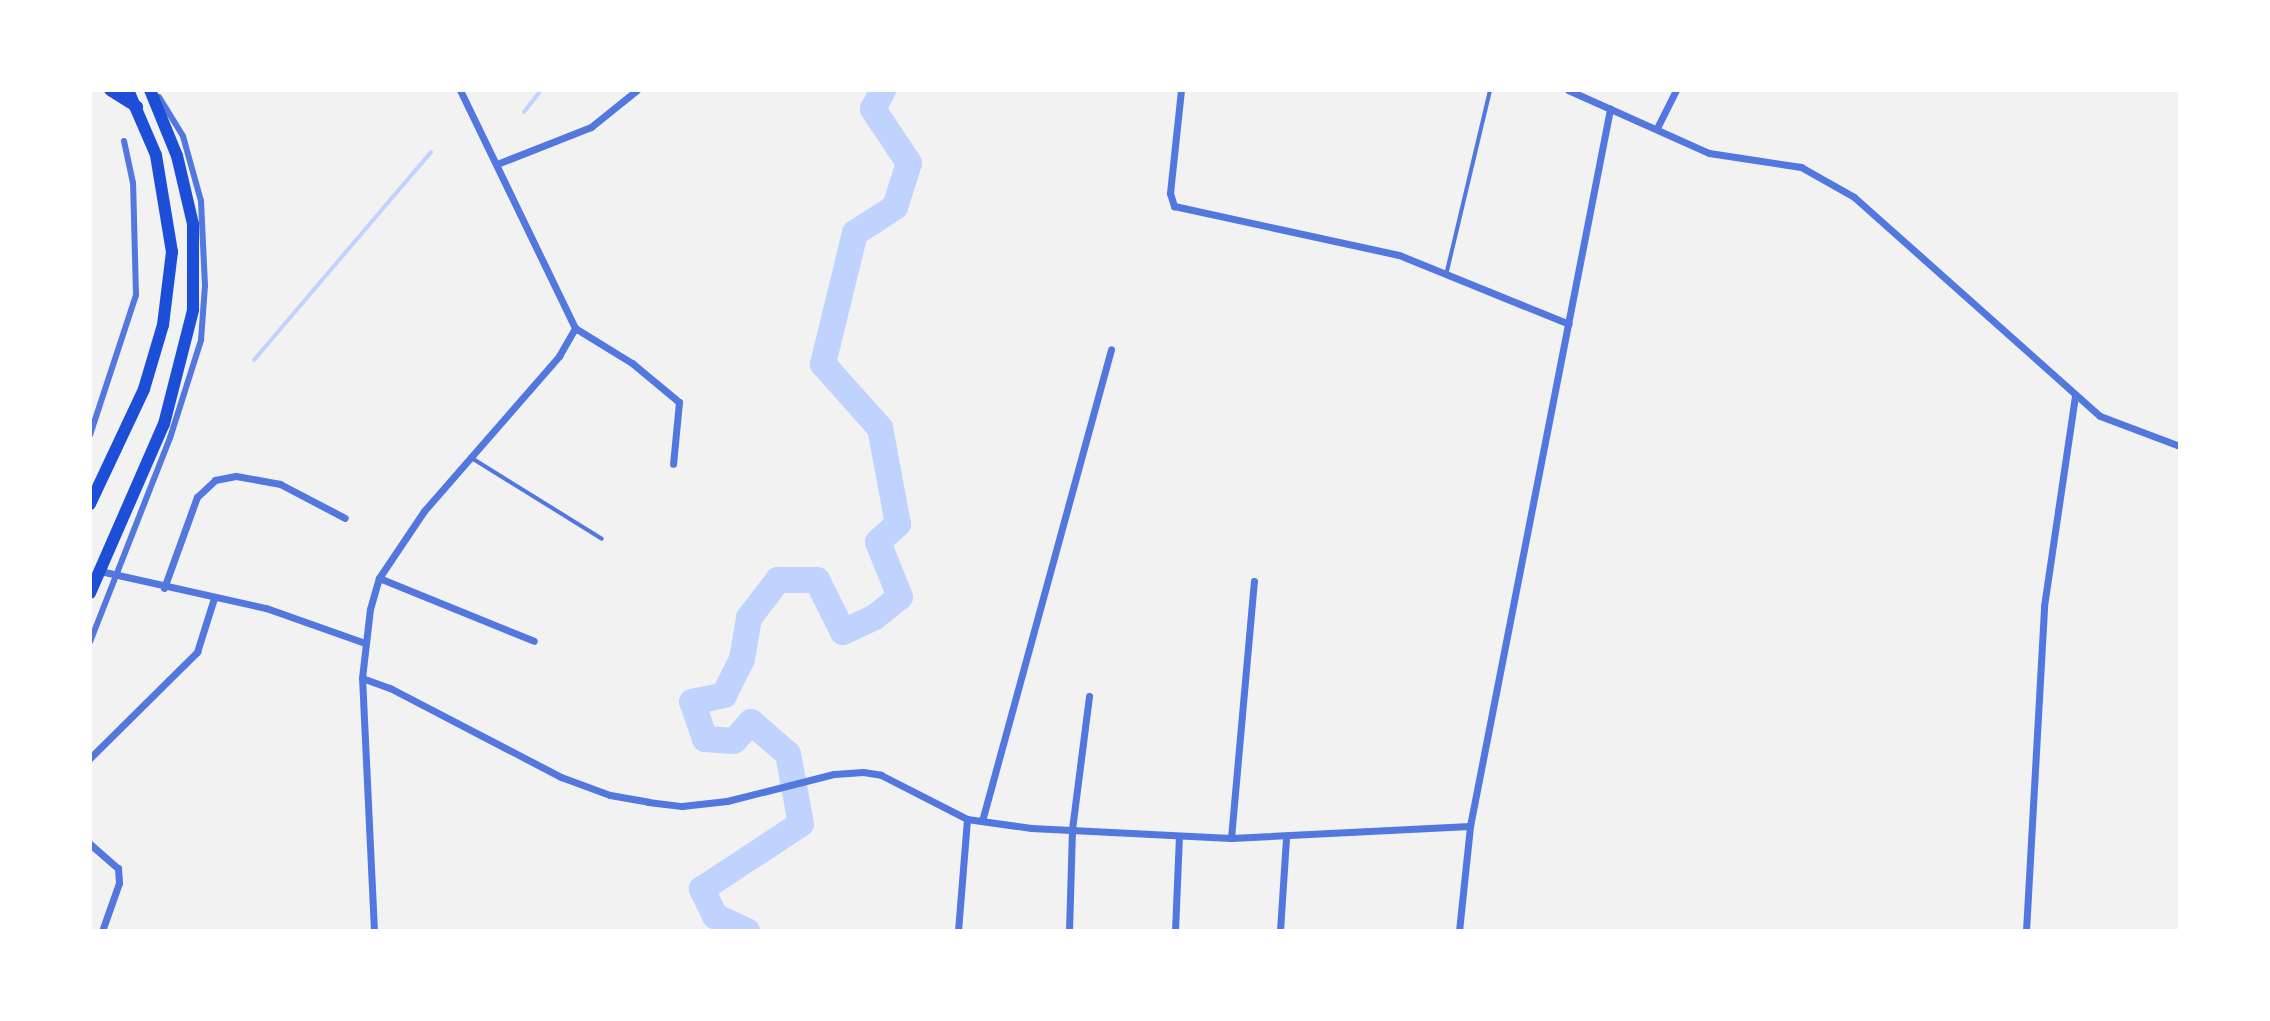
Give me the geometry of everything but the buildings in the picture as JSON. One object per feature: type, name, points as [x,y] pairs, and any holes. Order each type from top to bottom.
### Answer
[{"type":"main road","points":[[110,90],[137,107]]},
{"type":"main road","points":[[90,504],[144,389],[168,288],[172,252],[165,188],[137,107],[128,90]]},
{"type":"main road","points":[[90,593],[164,424],[193,310],[193,224],[155,92]]},
{"type":"street","points":[[460,90],[575,328],[632,363],[679,402],[673,464]]},
{"type":"street","points":[[497,164],[591,127],[637,90]]},
{"type":"street","points":[[1181,90],[1171,177],[1171,202],[1181,209],[1399,255],[1447,271],[1569,324]]},
{"type":"street","points":[[1568,90],[1709,153],[1801,167],[1854,197],[2075,395],[2120,428],[2180,446]]},
{"type":"street","points":[[1657,128],[1676,90]]},
{"type":"street","points":[[90,642],[170,438],[201,340],[205,286],[201,201],[183,136],[155,92]]},
{"type":"street","points":[[1459,931],[1470,826],[1610,109]]},
{"type":"street","points":[[90,435],[136,295],[133,183],[124,141]]},
{"type":"street","points":[[374,931],[362,678],[365,643],[379,578],[424,511],[559,356],[575,328]]},
{"type":"street","points":[[982,821],[1111,349]]},
{"type":"street","points":[[2026,931],[2044,606],[2075,395]]},
{"type":"street","points":[[164,588],[197,497],[215,480],[236,476],[280,484],[345,518]]},
{"type":"street","points":[[98,570],[164,588],[266,608],[365,643]]},
{"type":"street","points":[[379,578],[534,641]]},
{"type":"street","points":[[1231,838],[1254,581]]},
{"type":"street","points":[[90,758],[197,652],[214,598]]},
{"type":"street","points":[[362,678],[584,786],[682,806],[727,801],[834,774],[881,775],[967,819],[1072,829],[1231,838],[1470,826]]},
{"type":"street","points":[[1069,931],[1072,829],[1089,696]]},
{"type":"street","points":[[958,931],[967,819]]},
{"type":"street","points":[[1175,931],[1179,836]]},
{"type":"street","points":[[1280,931],[1286,837]]},
{"type":"street","points":[[90,844],[118,868],[102,931]]},
{"type":"lane","points":[[1447,271],[1490,90]]},
{"type":"lane","points":[[470,457],[602,539]]},
{"type":"waterway","points":[[524,112],[541,90]]},
{"type":"waterway","points":[[747,931],[715,916],[702,889],[801,824],[788,754],[751,722],[734,741],[705,739],[692,702],[724,695],[742,659],[749,618],[778,580],[817,580],[843,632],[875,617],[900,597],[878,542],[898,524],[880,428],[823,364],[855,233],[895,207],[909,163],[873,109],[883,90]]},
{"type":"waterway","points":[[254,360],[431,152]]}]
